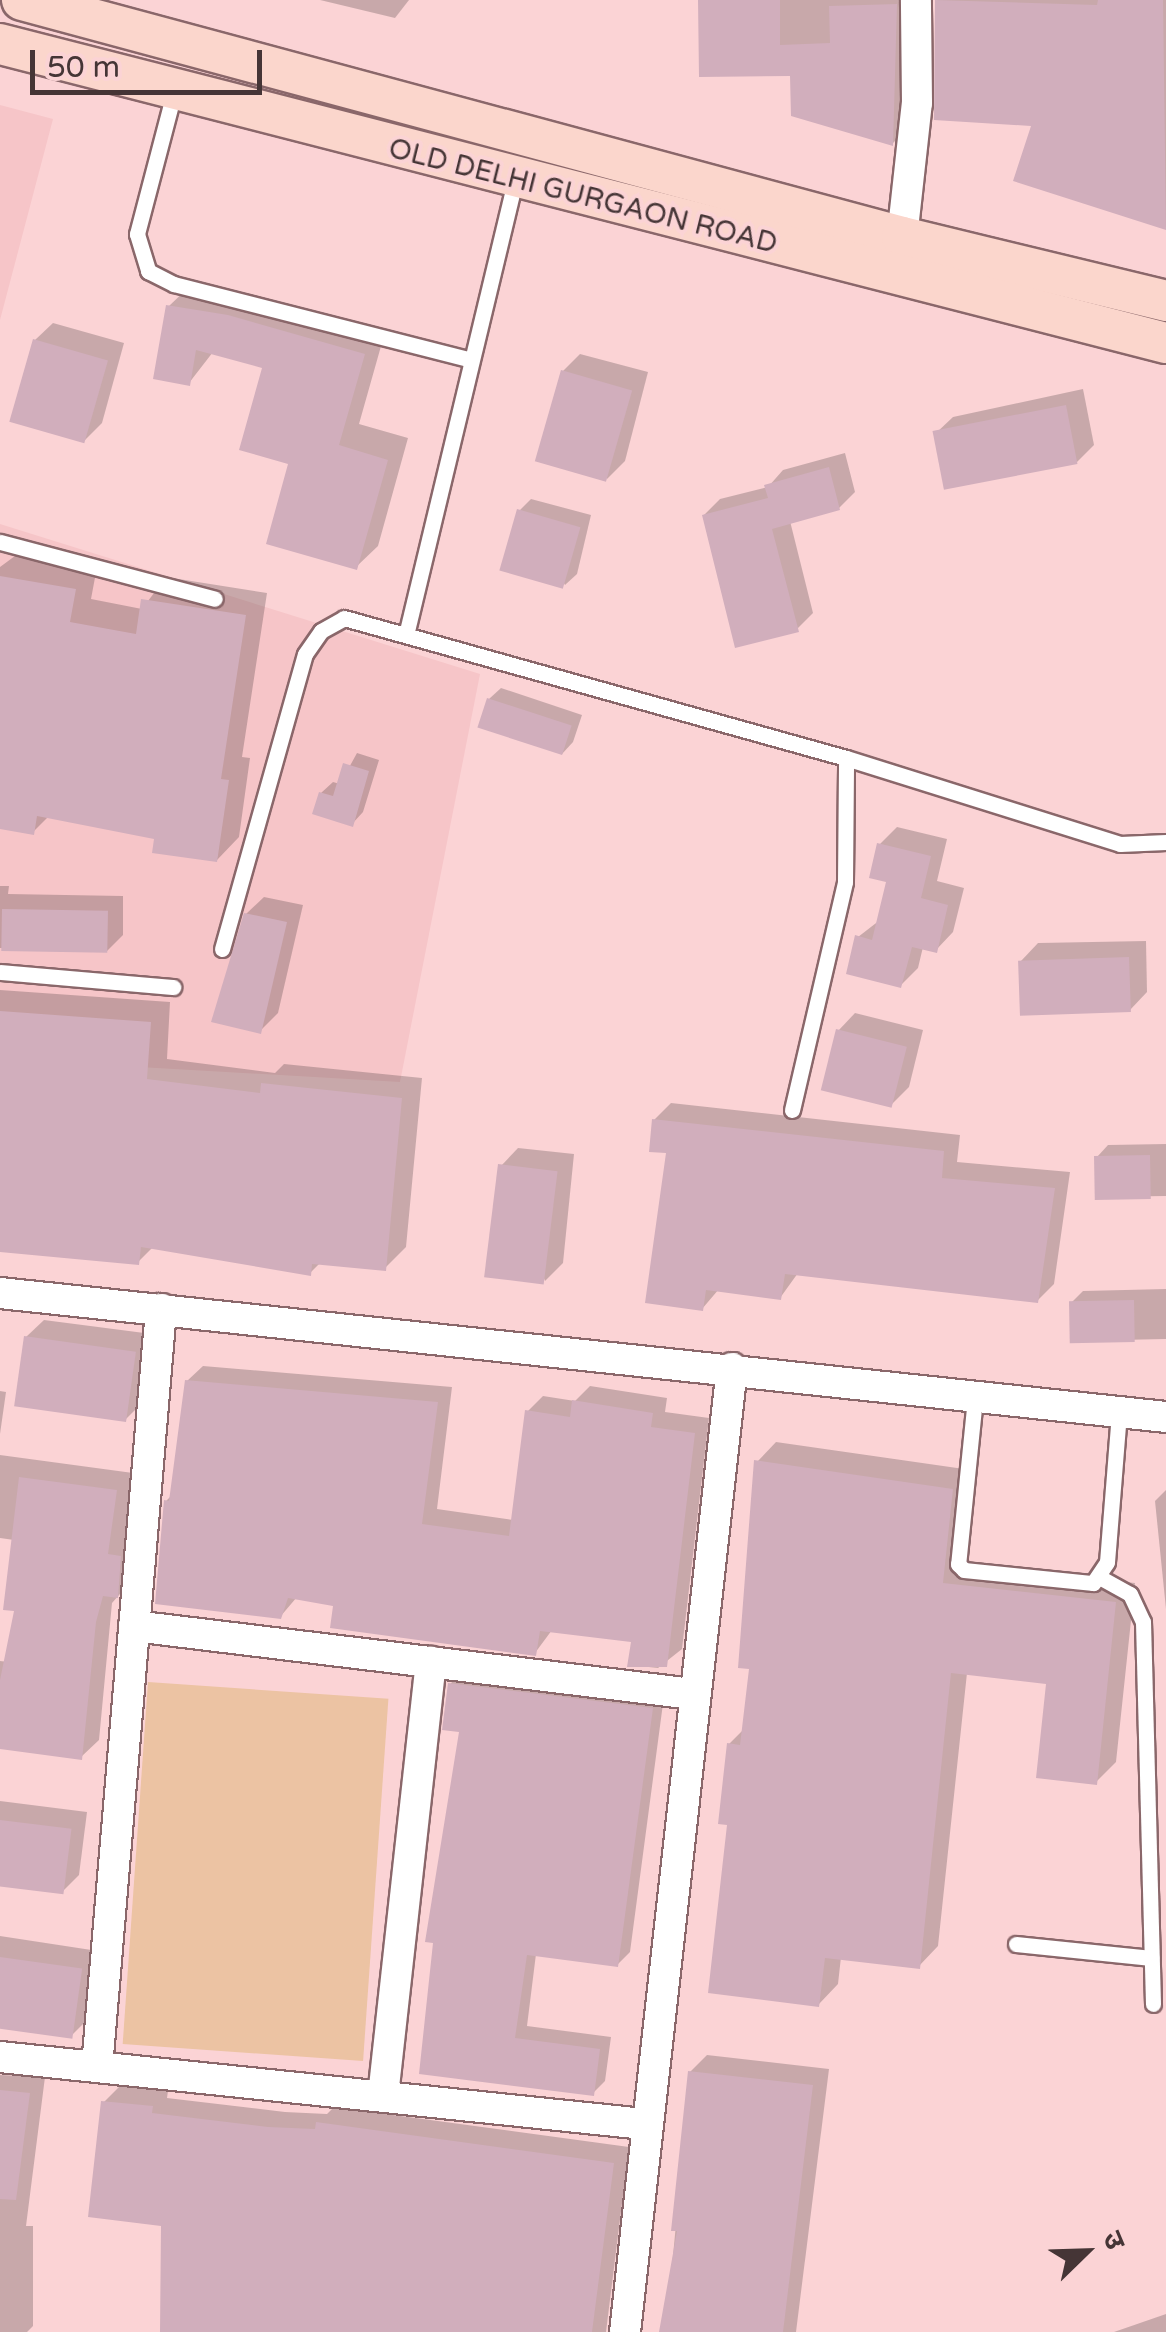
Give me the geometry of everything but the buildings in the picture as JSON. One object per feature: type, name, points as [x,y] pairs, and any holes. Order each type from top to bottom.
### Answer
[{"type":"main road","name":"OLD DELHI GURGAON ROAD","points":[[22,0],[187,44],[900,256],[1166,344]]},
{"type":"main road","name":"OLD DELHI GURGAON ROAD","points":[[0,44],[514,180],[900,256],[1166,301]]},
{"type":"street","points":[[900,256],[917,102],[916,0]]},
{"type":"street","points":[[175,89],[187,44]]},
{"type":"street","points":[[0,1293],[1166,1417]]},
{"type":"street","points":[[97,2067],[161,1309]]},
{"type":"street","points":[[626,2332],[644,2124],[732,1368]]},
{"type":"street","points":[[134,1626],[694,1694]]},
{"type":"street","points":[[383,2096],[430,1662]]},
{"type":"street","points":[[0,2057],[644,2124]]},
{"type":"lane","points":[[175,89],[137,234],[148,272],[174,284],[469,359]]},
{"type":"lane","points":[[406,631],[514,180]]},
{"type":"lane","points":[[0,542],[215,599]]},
{"type":"lane","points":[[222,948],[305,654],[321,631],[344,618],[406,631],[846,758],[1120,844],[1166,842]]},
{"type":"lane","points":[[792,1110],[845,882],[846,758]]},
{"type":"lane","points":[[0,972],[172,987]]},
{"type":"lane","points":[[975,1398],[958,1564],[1093,1583],[1101,1578]]},
{"type":"lane","points":[[1101,1578],[1119,1412]]},
{"type":"lane","points":[[1101,1578],[1130,1594],[1142,1622],[1152,2004]]},
{"type":"lane","points":[[1016,1944],[1151,1958]]},
{"type":"shaded area","points":[[0,105],[53,119],[0,320]]},
{"type":"shaded area","points":[[0,524],[480,674],[400,1082],[0,1059]]},
{"type":"shaded area","points":[[148,1682],[388,1699],[363,2061],[123,2044]]}]
